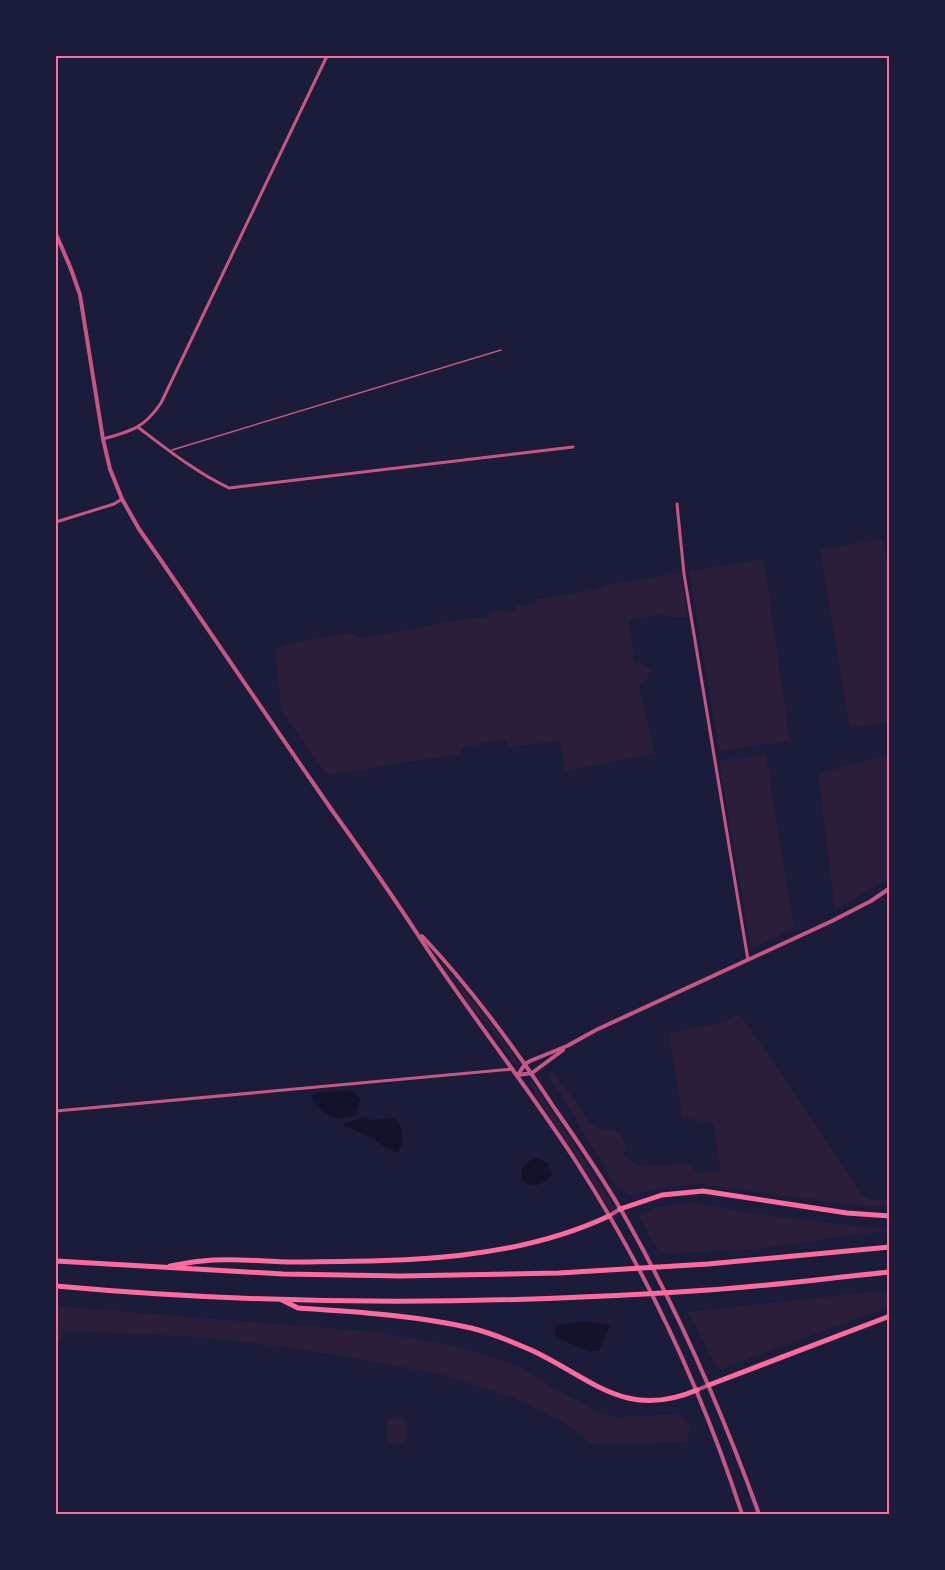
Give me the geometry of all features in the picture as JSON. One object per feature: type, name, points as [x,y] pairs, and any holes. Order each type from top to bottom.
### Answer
[{"type":"highway","points":[[620,1209],[662,1195],[703,1191],[847,1213],[890,1216]]},
{"type":"highway","points":[[160,1268],[204,1260],[394,1260],[473,1254],[554,1238],[587,1227],[609,1216]]},
{"type":"highway","points":[[56,1261],[283,1274],[401,1276],[559,1273],[708,1264],[890,1247]]},
{"type":"highway","points":[[56,1286],[280,1299],[563,1298],[710,1290],[890,1272]]},
{"type":"highway","points":[[280,1299],[298,1308],[417,1318],[473,1329],[531,1350],[602,1390],[621,1397],[646,1400],[665,1399],[697,1390]]},
{"type":"highway","points":[[708,1385],[890,1316]]},
{"type":"street","points":[[103,439],[139,428],[151,418],[161,403],[327,56]]},
{"type":"street","points":[[56,234],[80,296],[103,439],[110,469],[122,499],[144,537],[578,1164],[625,1243],[697,1390],[726,1465],[742,1515]]},
{"type":"street","points":[[139,428],[215,482],[229,488],[573,447]]},
{"type":"street","points":[[56,522],[114,504],[122,499]]},
{"type":"street","points":[[677,504],[686,584],[748,960]]},
{"type":"street","points":[[518,1076],[525,1064],[832,921],[872,901],[890,888]]},
{"type":"street","points":[[417,931],[483,1007],[532,1073],[620,1209],[680,1322],[739,1459],[759,1515]]},
{"type":"street","points":[[518,1076],[532,1073],[567,1046]]},
{"type":"street","points":[[56,1112],[513,1069]]},
{"type":"street","points":[[609,1216],[620,1209]]},
{"type":"street","points":[[697,1390],[708,1385]]},
{"type":"lane","points":[[170,451],[501,350]]},
{"type":"shaded area","points":[[883,539],[890,578],[889,722],[850,728],[820,550]]},
{"type":"shaded area","points":[[764,559],[790,741],[719,751],[689,571]]},
{"type":"shaded area","points":[[681,573],[688,617],[668,617],[661,614],[629,620],[634,661],[652,668],[647,679],[639,686],[655,754],[565,771],[560,741],[510,747],[504,739],[462,748],[460,754],[327,775],[284,715],[275,651],[283,645],[343,634],[352,634],[357,638],[460,620],[489,618],[489,613],[499,610],[513,612],[517,606],[536,604],[536,599]]},
{"type":"shaded area","points":[[766,754],[794,928],[751,949],[719,761]]},
{"type":"shaded area","points":[[889,755],[889,878],[835,910],[818,773]]},
{"type":"shaded area","points":[[432,951],[492,1024],[520,1065],[515,1065],[492,1030],[472,1009]]},
{"type":"shaded area","points":[[740,1014],[863,1195],[869,1199],[889,1200],[889,1207],[862,1206],[699,1184],[669,1187],[631,1195],[618,1189],[549,1076],[549,1072],[553,1071],[590,1122],[598,1129],[618,1130],[626,1144],[624,1154],[640,1166],[689,1164],[698,1173],[721,1172],[713,1124],[682,1117],[669,1033],[724,1022]]},
{"type":"shaded area","points":[[532,1081],[615,1207],[611,1212],[537,1097],[530,1082]]},
{"type":"shaded area","points":[[352,1090],[360,1099],[356,1115],[348,1117],[336,1118],[326,1114],[312,1099],[313,1095],[319,1093]]},
{"type":"shaded area","points":[[365,1117],[370,1120],[396,1118],[402,1136],[402,1144],[398,1153],[343,1124]]},
{"type":"shaded area","points":[[538,1158],[548,1163],[552,1175],[538,1185],[530,1185],[522,1181],[524,1165]]},
{"type":"shaded area","points":[[695,1202],[742,1212],[889,1230],[756,1249],[661,1254],[638,1216],[656,1207]]},
{"type":"shaded area","points":[[878,1291],[889,1294],[889,1307],[718,1370],[688,1312]]},
{"type":"shaded area","points":[[56,1306],[378,1332],[457,1346],[522,1367],[559,1391],[599,1412],[615,1417],[681,1414],[691,1429],[686,1443],[590,1444],[567,1424],[511,1397],[436,1373],[286,1347],[197,1337],[66,1331],[59,1342],[56,1342]]},
{"type":"shaded area","points":[[586,1321],[610,1325],[599,1351],[589,1351],[557,1338],[555,1330],[557,1325]]},
{"type":"shaded area","points":[[393,1416],[404,1418],[407,1428],[406,1443],[391,1445],[386,1443],[387,1420]]}]
